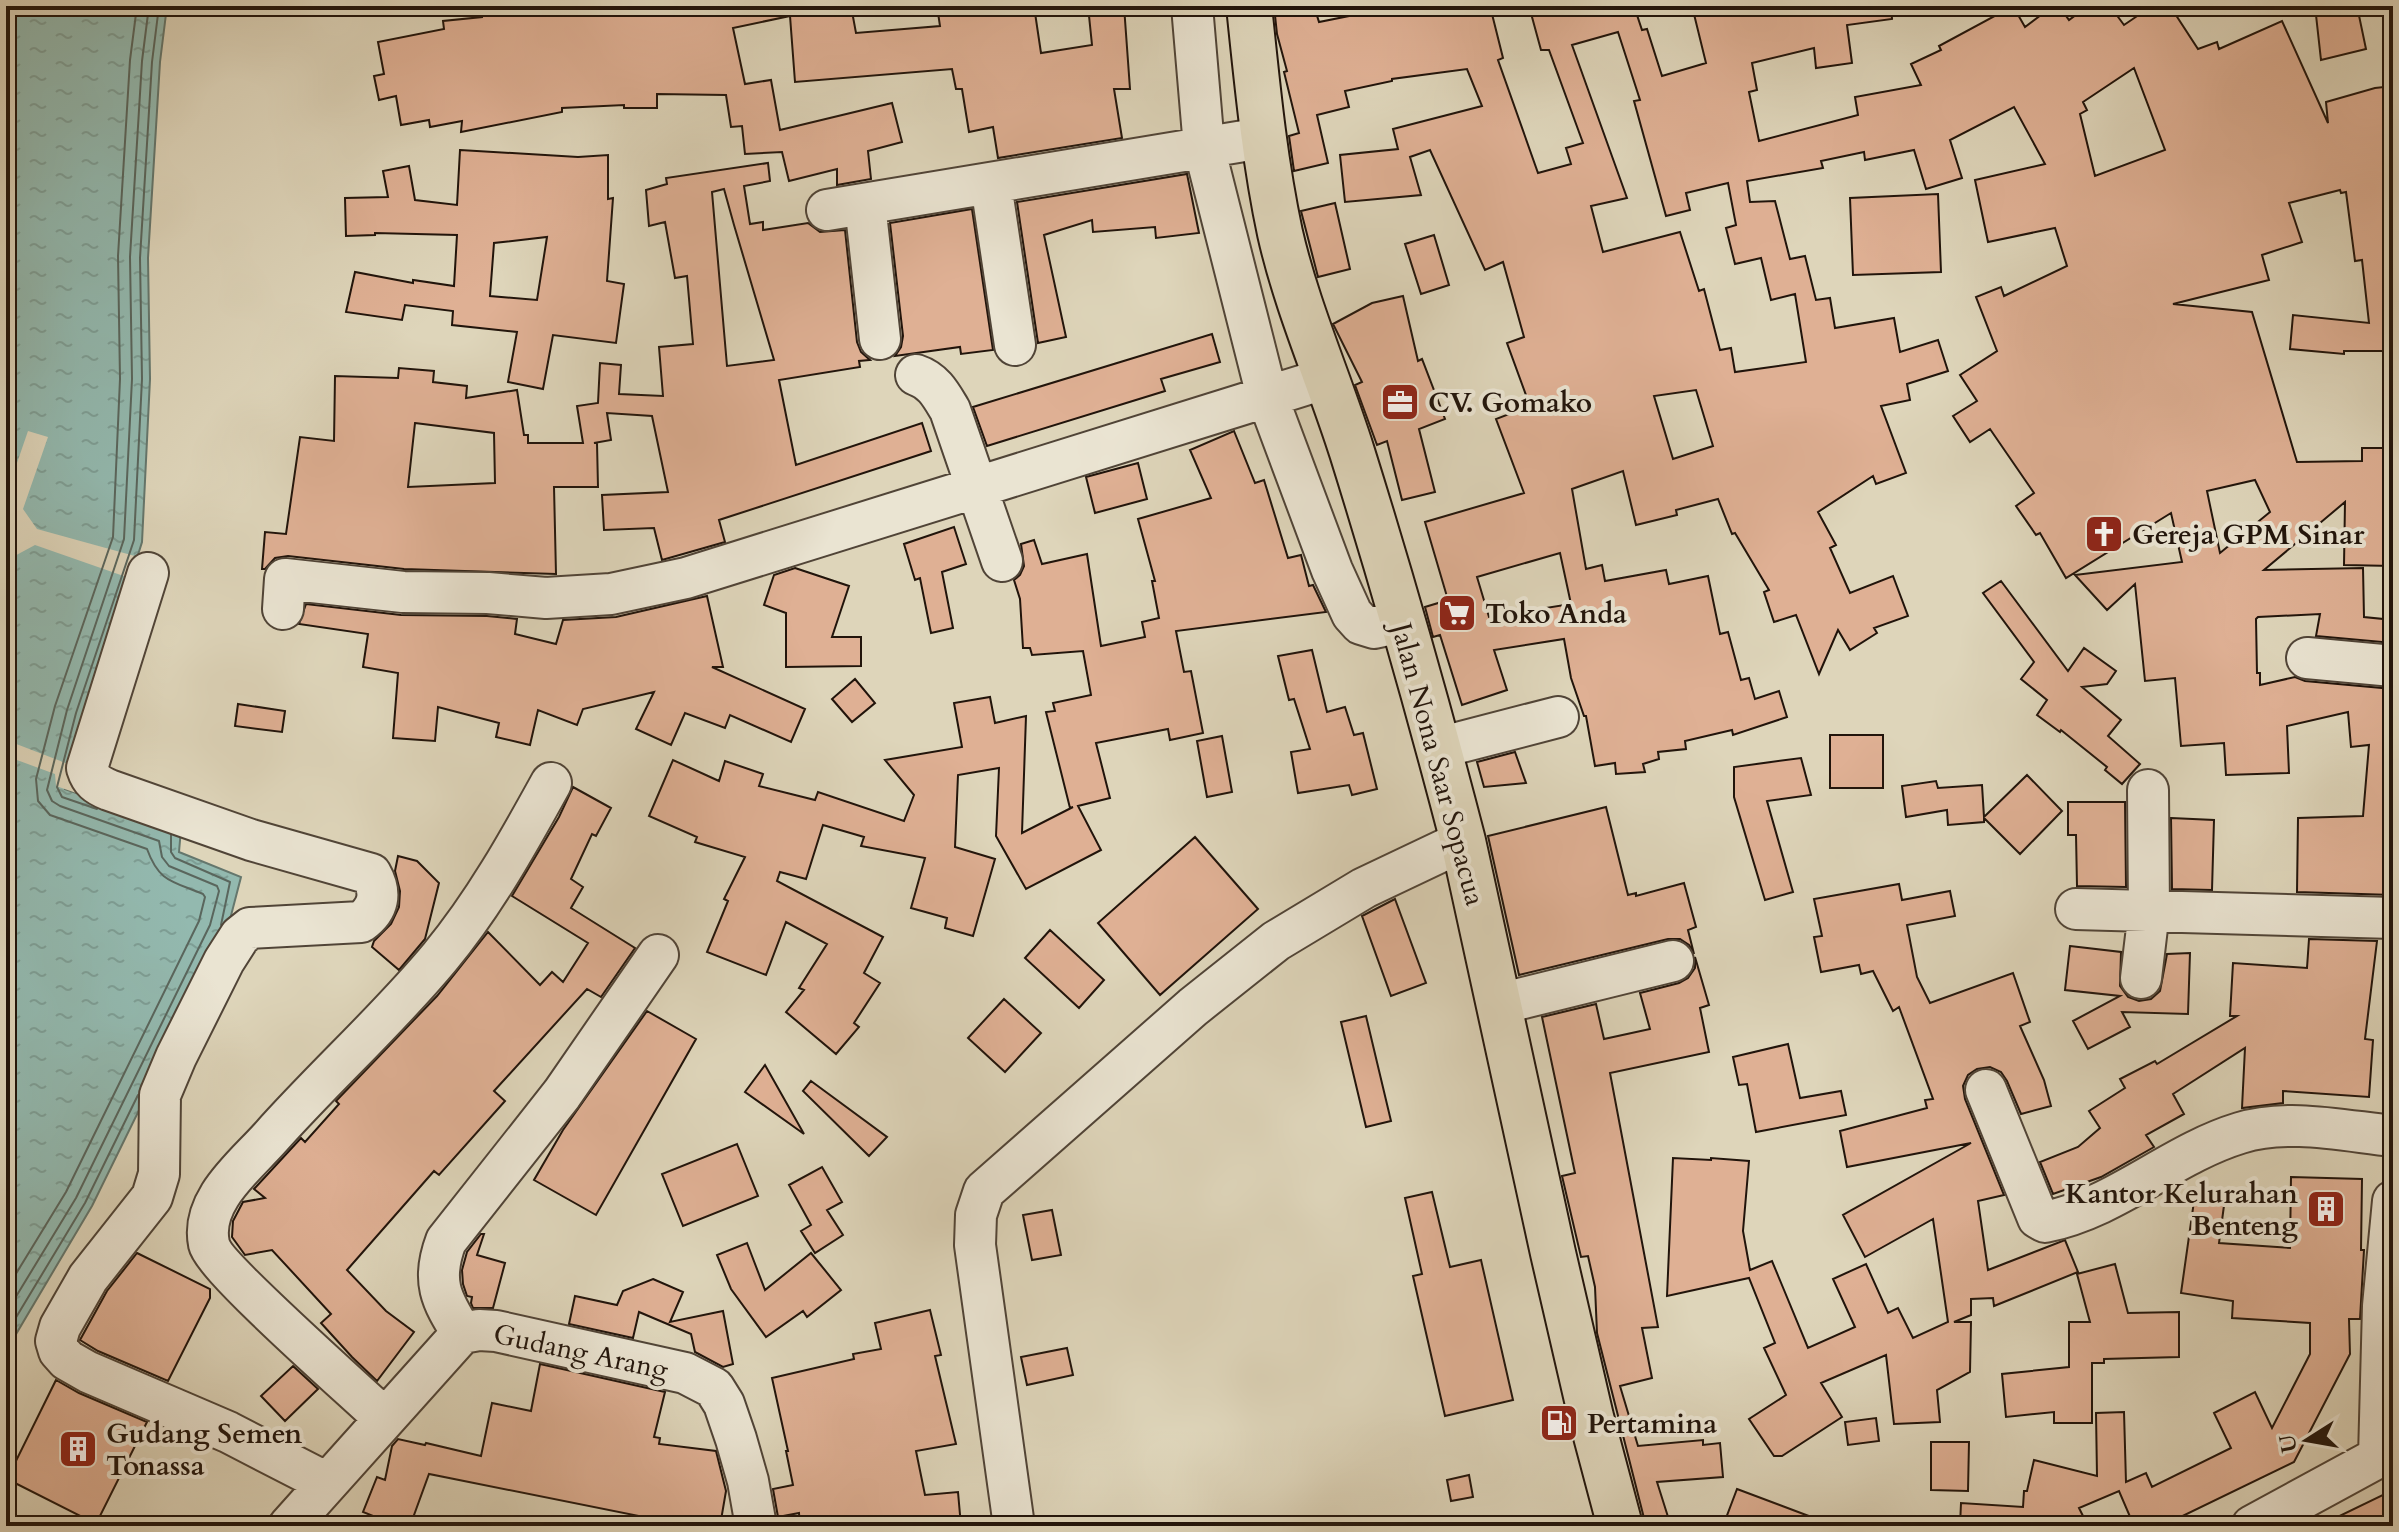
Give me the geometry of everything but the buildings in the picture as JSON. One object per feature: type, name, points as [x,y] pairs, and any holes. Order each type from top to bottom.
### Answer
[{"type":"main road","name":"Jalan Nona Saar Sopacua","points":[[1249,6],[1262,138],[1289,267],[1382,550],[1463,841],[1591,1417],[1620,1526]]},
{"type":"street","points":[[1192,6],[1204,147],[1267,396],[1332,570],[1352,614],[1361,624],[1374,628],[1402,622]]},
{"type":"street","points":[[827,210],[1262,138]]},
{"type":"street","points":[[991,184],[1015,345]]},
{"type":"street","points":[[865,204],[880,339]]},
{"type":"street","points":[[916,375],[926,378],[939,391],[950,410],[1002,561]]},
{"type":"street","points":[[283,609],[285,579],[447,594],[488,593],[546,598],[611,594],[686,578],[1327,378]]},
{"type":"street","points":[[148,573],[87,768],[90,777],[109,790],[251,840],[371,874],[378,887],[378,900],[372,914],[361,922],[250,928],[240,936],[224,961],[160,1095],[159,1174],[152,1197],[88,1278],[60,1327],[56,1341],[59,1351],[67,1360],[88,1372],[228,1432],[327,1483]]},
{"type":"street","points":[[2307,658],[2393,666]]},
{"type":"street","points":[[1438,748],[1558,717]]},
{"type":"street","points":[[385,1419],[212,1253],[208,1241],[209,1221],[217,1198],[309,1095],[414,988],[443,954],[502,869],[551,783]]},
{"type":"street","points":[[2141,978],[2149,911],[2148,790]]},
{"type":"street","points":[[1014,1526],[975,1245],[976,1215],[984,1191],[1193,1007],[1276,941],[1364,888],[1463,841]]},
{"type":"street","points":[[2076,909],[2393,918]]},
{"type":"street","points":[[462,1333],[444,1305],[438,1282],[439,1261],[446,1241],[562,1094],[658,955]]},
{"type":"street","points":[[1499,1004],[1673,961]]},
{"type":"street","points":[[1986,1090],[2038,1218],[2045,1222],[2085,1211],[2189,1154],[2240,1133],[2283,1127],[2393,1136]]},
{"type":"street","points":[[2252,1526],[2386,1455],[2383,1306],[2393,1201]]},
{"type":"street","name":"Gudang Arang","points":[[289,1526],[462,1333],[479,1330],[496,1331],[685,1373],[714,1388],[724,1404],[736,1439],[756,1526]]},
{"type":"water","points":[[6,6],[167,6],[160,62],[148,258],[150,379],[142,542],[65,789],[181,829],[179,852],[241,877],[227,931],[92,1206],[6,1351]]},
{"type":"pier","points":[[28,431],[48,437],[23,509],[37,529],[142,558],[135,580],[35,545],[9,559],[6,568],[6,495]]},
{"type":"pier","points":[[6,740],[76,767],[70,787],[182,826],[181,829],[56,786],[55,774],[6,756]]},
{"type":"place","name":"CV. Gomako","points":[[1400,402]]},
{"type":"place","name":"Gereja GPM Sinar","points":[[2104,534]]},
{"type":"place","name":"Toko Anda","points":[[1457,613]]},
{"type":"place","name":"Kantor Kelurahan Benteng","points":[[2326,1209]]},
{"type":"place","name":"Pertamina","points":[[1559,1423]]},
{"type":"place","name":"Gudang Semen Tonassa","points":[[78,1449]]}]
